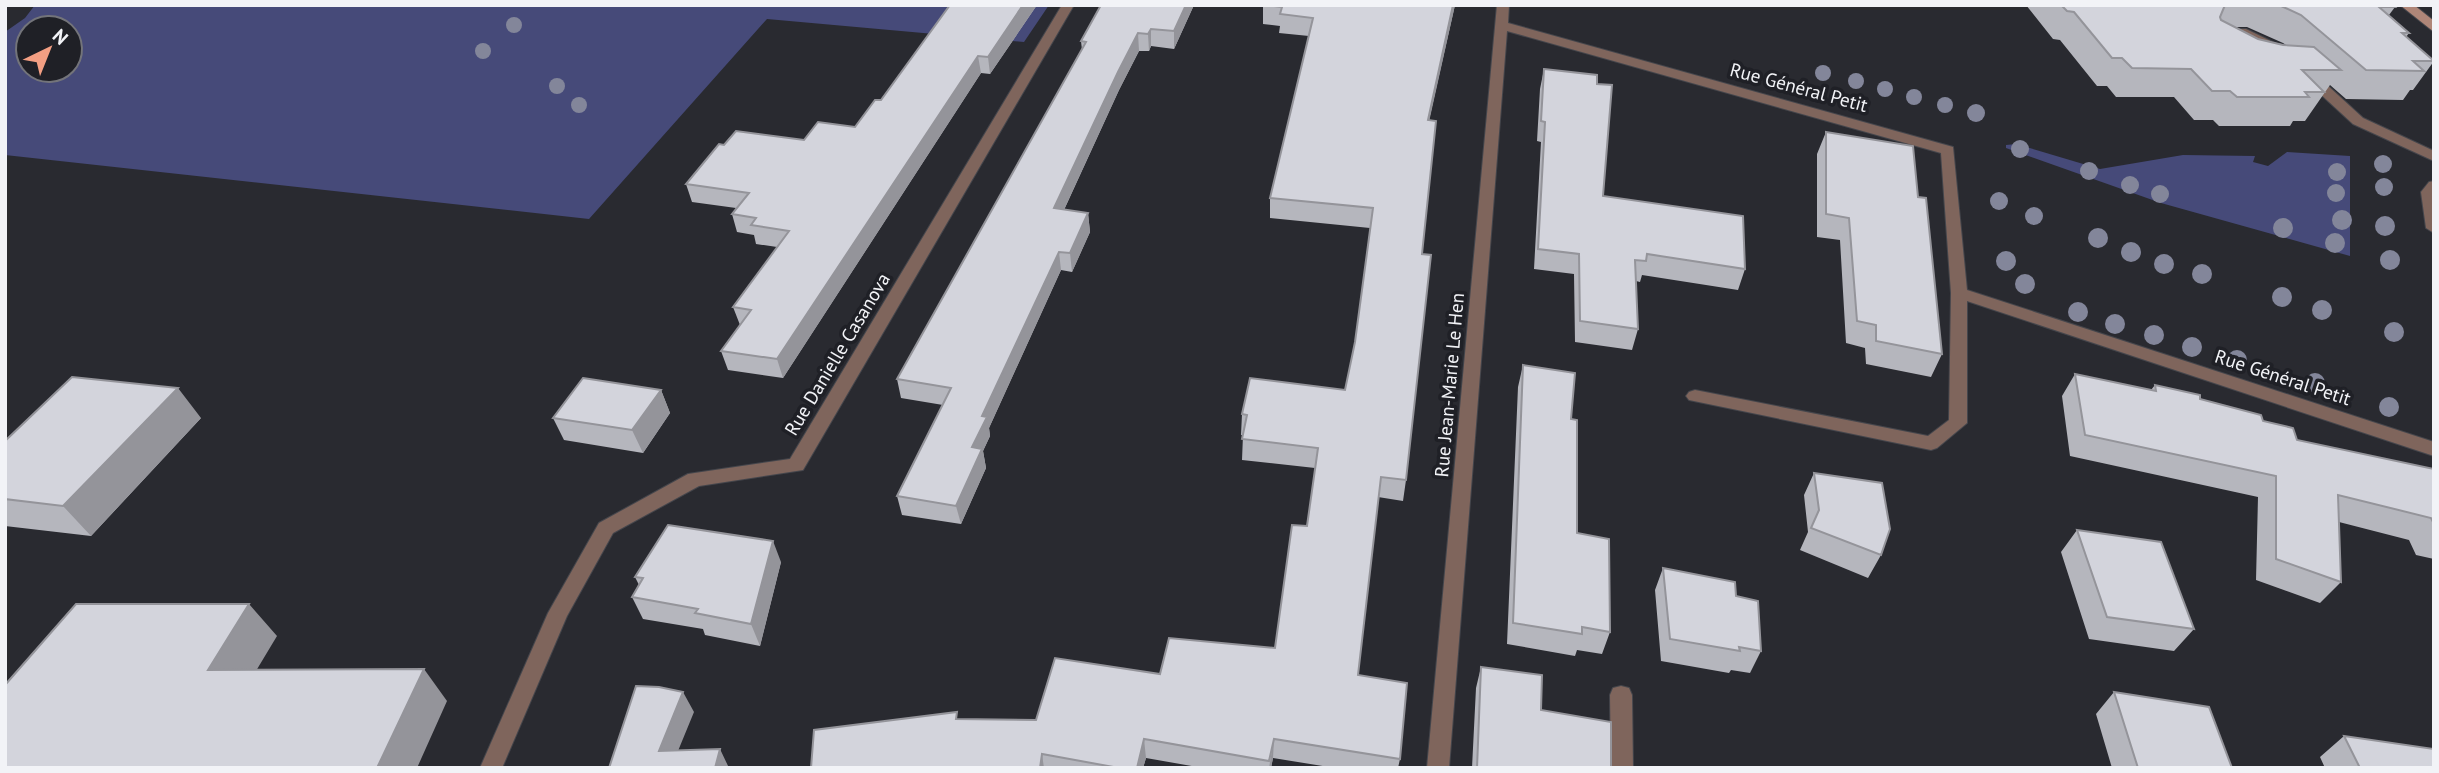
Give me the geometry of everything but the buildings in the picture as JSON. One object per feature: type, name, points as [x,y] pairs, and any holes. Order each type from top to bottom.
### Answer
[{"type":"main road","points":[[2406,5],[2434,28]]},
{"type":"street","name":"Rue Danielle Casanova","points":[[491,768],[558,613],[606,528],[695,479],[796,465],[1068,5]]},
{"type":"street","name":"Rue Jean-Marie Le Hen","points":[[1438,768],[1503,5]]},
{"type":"street","name":"Rue Général Petit","points":[[1500,26],[1948,150],[1959,293],[1958,423],[1931,443],[1695,396]]},
{"type":"street","points":[[2215,40],[2217,33],[2246,33],[2277,48],[2358,121],[2434,157]]},
{"type":"street","points":[[2434,185],[2428,192],[2434,228]]},
{"type":"street","name":"Rue Général Petit","points":[[1959,293],[2434,449]]},
{"type":"street","points":[[1622,695],[1622,768]]},
{"type":"shaded area","points":[[35,5],[1049,5],[1024,42],[767,19],[589,219],[5,155],[5,32],[14,26],[14,84],[84,84],[84,14],[28,14]]},
{"type":"shaded area","points":[[2016,144],[2100,169],[2183,155],[2255,156],[2253,162],[2268,166],[2287,152],[2350,156],[2350,256],[2161,203],[2006,148],[2006,145]]}]
